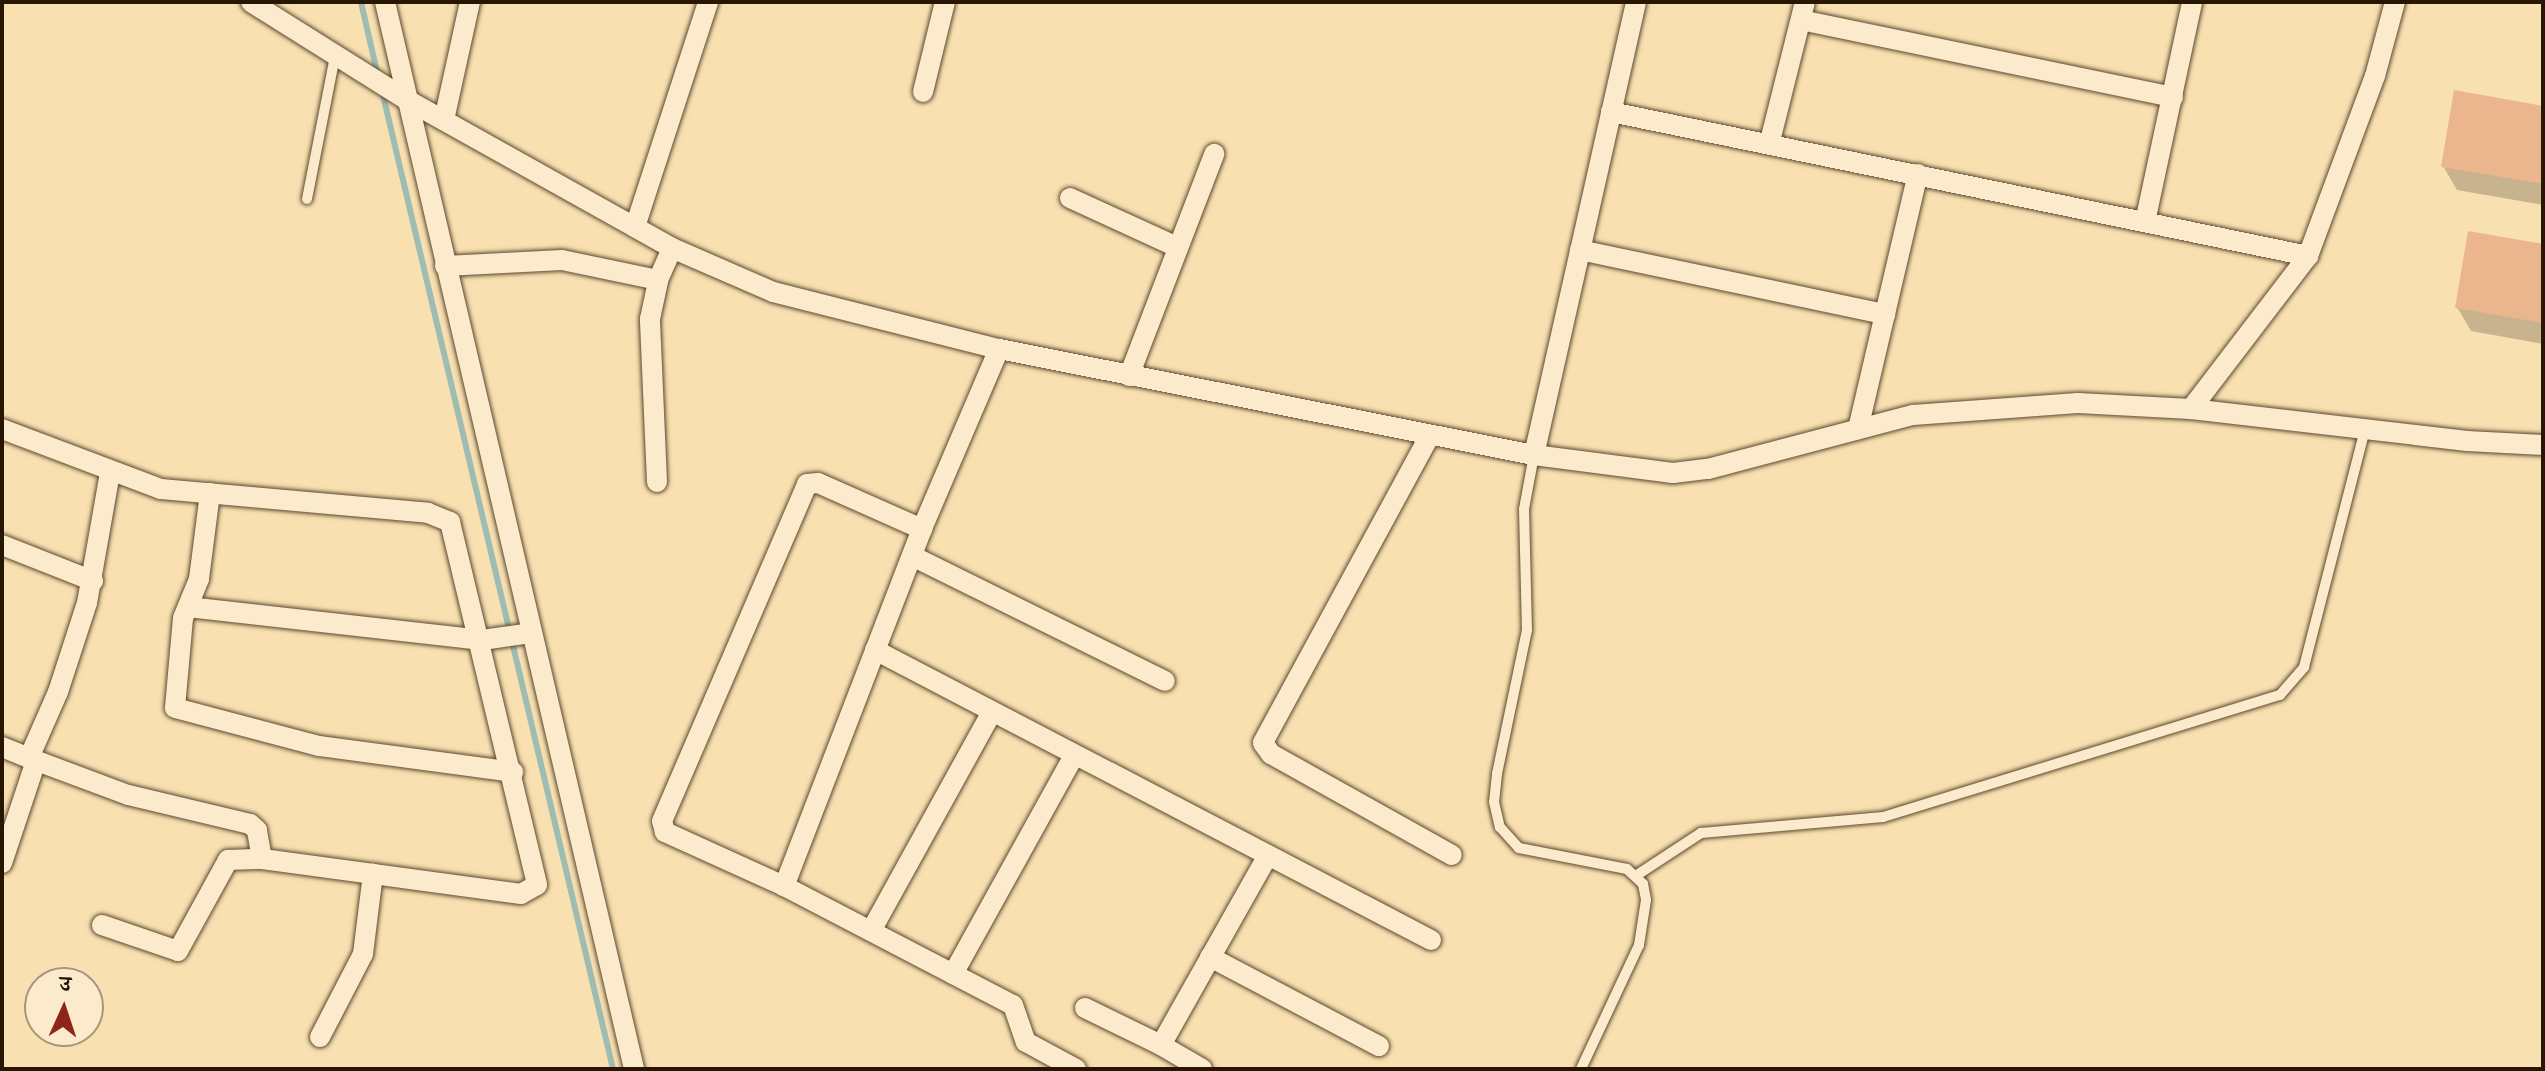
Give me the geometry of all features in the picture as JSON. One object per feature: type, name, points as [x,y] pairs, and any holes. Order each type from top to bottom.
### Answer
[{"type":"street","points":[[251,2],[404,97],[672,248],[773,292],[999,349],[1430,435],[1534,455],[1673,473],[1708,469],[1913,415],[1988,406],[2078,403],[2191,409],[2365,430],[2543,445]]},
{"type":"street","points":[[385,2],[404,97],[445,266],[518,636],[634,1069]]},
{"type":"street","points":[[444,120],[470,2]]},
{"type":"street","points":[[635,227],[708,2]]},
{"type":"street","points":[[923,92],[945,2]]},
{"type":"street","points":[[1534,455],[1636,2]]},
{"type":"street","points":[[2145,222],[2192,2]]},
{"type":"street","points":[[2191,409],[2308,256],[2375,76],[2395,2]]},
{"type":"street","points":[[1770,141],[1803,11],[2173,97]]},
{"type":"street","points":[[1611,112],[1770,141],[2308,256]]},
{"type":"street","points":[[1129,376],[1214,154]]},
{"type":"street","points":[[1858,429],[1918,174]]},
{"type":"street","points":[[1070,198],[1177,247]]},
{"type":"street","points":[[657,482],[650,319],[658,280],[672,248]]},
{"type":"street","points":[[1580,250],[1885,314]]},
{"type":"street","points":[[445,266],[562,260],[658,280]]},
{"type":"street","points":[[784,886],[922,529],[999,349]]},
{"type":"street","points":[[2,429],[110,473],[161,489],[442,517],[456,530],[537,877],[531,892],[262,859],[228,860],[178,951],[102,925]]},
{"type":"street","points":[[1430,435],[1263,743],[1271,754],[1452,855]]},
{"type":"street","points":[[2,863],[33,759],[75,649],[93,581],[110,473]]},
{"type":"street","points":[[922,529],[818,483],[802,490],[662,821],[665,832],[784,886],[1016,1008],[1026,1042],[1076,1069]]},
{"type":"street","points":[[210,493],[199,579],[188,607],[175,708],[319,746],[513,772]]},
{"type":"street","points":[[2,545],[93,581]]},
{"type":"street","points":[[912,556],[1165,681]]},
{"type":"street","points":[[188,607],[482,640],[518,636]]},
{"type":"street","points":[[875,650],[1431,940]]},
{"type":"street","points":[[871,931],[992,712]]},
{"type":"street","points":[[2,747],[128,795],[250,824],[257,830],[262,859]]},
{"type":"street","points":[[953,974],[1074,756]]},
{"type":"street","points":[[1161,1045],[1267,857]]},
{"type":"street","points":[[320,1037],[363,954],[373,874]]},
{"type":"street","points":[[1210,957],[1379,1046]]},
{"type":"street","points":[[1085,1008],[1202,1069]]},
{"type":"lane","points":[[307,199],[342,60]]},
{"type":"lane","points":[[1534,455],[1524,509],[1527,630],[1497,774],[1494,802],[1500,827],[1519,848],[1637,875],[1701,833],[1883,817],[2280,695],[2304,667],[2365,430]]},
{"type":"lane","points":[[1581,1069],[1639,945],[1646,900],[1637,875]]},
{"type":"building","points":[[2454,90],[2543,106],[2543,184],[2441,167]]},
{"type":"building","points":[[2468,231],[2543,244],[2543,323],[2455,308]]},
{"type":"waterway","points":[[361,2],[378,76]]},
{"type":"waterway","points":[[382,91],[613,1069]]}]
